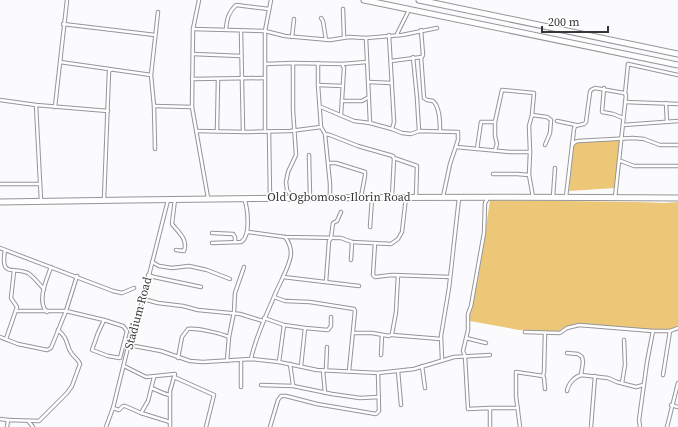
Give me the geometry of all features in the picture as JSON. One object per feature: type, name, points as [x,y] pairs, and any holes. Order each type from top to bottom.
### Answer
[{"type":"highway","points":[[364,0],[678,65]]},
{"type":"highway","points":[[419,0],[678,54]]},
{"type":"highway","name":"Old Ogbomoso-Ilorin Road","points":[[0,202],[169,198],[678,198]]},
{"type":"street","points":[[55,107],[63,24],[67,0]]},
{"type":"street","points":[[199,0],[193,29],[192,106],[208,198]]},
{"type":"street","points":[[265,132],[265,31],[271,0]]},
{"type":"street","points":[[226,29],[227,17],[236,5],[269,9]]},
{"type":"street","points":[[343,9],[344,38]]},
{"type":"street","points":[[397,35],[410,10]]},
{"type":"street","points":[[155,149],[154,106],[151,75],[158,12]]},
{"type":"street","points":[[321,18],[323,21],[323,29],[326,40]]},
{"type":"street","points":[[292,37],[294,19]]},
{"type":"street","points":[[63,24],[155,35]]},
{"type":"street","points":[[193,29],[265,31],[292,37],[326,40],[397,35],[437,28]]},
{"type":"street","points":[[421,30],[424,98]]},
{"type":"street","points":[[241,31],[242,132]]},
{"type":"street","points":[[389,35],[394,122],[392,128]]},
{"type":"street","points":[[366,38],[370,123]]},
{"type":"street","points":[[193,54],[241,56]]},
{"type":"street","points":[[391,61],[421,57]]},
{"type":"street","points":[[413,58],[419,131]]},
{"type":"street","points":[[60,62],[151,75]]},
{"type":"street","points":[[265,64],[342,64],[367,62]]},
{"type":"street","points":[[293,63],[292,83],[296,155],[288,172],[286,182],[287,190],[293,198]]},
{"type":"street","points":[[318,63],[321,127],[325,134],[330,198]]},
{"type":"street","points":[[341,115],[344,68],[342,64]]},
{"type":"street","points":[[615,198],[628,64],[678,75]]},
{"type":"street","points":[[104,200],[109,70]]},
{"type":"street","points":[[192,79],[265,78]]},
{"type":"street","points":[[217,131],[218,79]]},
{"type":"street","points":[[369,82],[392,83]]},
{"type":"street","points":[[318,85],[343,86]]},
{"type":"street","points":[[557,121],[577,125],[584,124],[586,122],[591,90],[595,88],[604,88],[625,94]]},
{"type":"street","points":[[604,88],[602,93],[602,112],[623,118]]},
{"type":"street","points":[[495,150],[497,144],[495,136],[495,122],[498,114],[501,93],[503,90],[534,93],[532,115],[529,126],[529,175],[533,197]]},
{"type":"street","points":[[342,101],[362,101],[369,97]]},
{"type":"street","points":[[417,99],[424,98],[433,101],[436,104],[440,122],[440,131]]},
{"type":"street","points":[[0,100],[55,107],[108,111]]},
{"type":"street","points":[[625,102],[678,104]]},
{"type":"street","points":[[666,103],[667,122]]},
{"type":"street","points":[[36,105],[41,201]]},
{"type":"street","points":[[154,106],[192,106]]},
{"type":"street","points":[[321,106],[354,121],[392,128],[402,133],[411,134],[419,131],[458,132],[459,135],[450,164],[443,197]]},
{"type":"street","points":[[532,115],[547,117],[551,120],[550,133],[545,145]]},
{"type":"street","points":[[623,125],[678,121]]},
{"type":"street","points":[[477,149],[481,122],[495,122]]},
{"type":"street","points":[[566,197],[574,129],[577,125]]},
{"type":"street","points":[[196,131],[269,132],[294,131],[321,127]]},
{"type":"street","points":[[269,132],[270,198]]},
{"type":"street","points":[[325,134],[358,146],[390,155],[394,158],[417,166],[416,197]]},
{"type":"street","points":[[572,146],[578,141],[633,138],[644,139],[660,145],[678,145]]},
{"type":"street","points":[[456,147],[530,152]]},
{"type":"street","points":[[309,155],[310,198]]},
{"type":"street","points":[[392,197],[394,158]]},
{"type":"street","points":[[618,162],[622,161],[632,165],[641,166],[678,166]]},
{"type":"street","points":[[328,163],[336,163],[365,172],[361,197]]},
{"type":"street","points":[[553,197],[555,168]]},
{"type":"street","points":[[493,174],[529,175]]},
{"type":"street","points":[[0,184],[40,184]]},
{"type":"street","points":[[370,227],[372,197]]},
{"type":"street","points":[[248,232],[285,237],[341,238],[352,242],[391,244],[398,239],[402,232],[406,197]]},
{"type":"street","points":[[442,360],[441,339],[459,197]]},
{"type":"street","points":[[479,197],[485,204]]},
{"type":"street","points":[[488,197],[485,204],[484,233],[471,306],[468,314],[466,338],[463,351],[465,356],[468,409],[518,408]]},
{"type":"street","name":"Stadium Road","points":[[107,427],[143,299],[169,198]]},
{"type":"street","points":[[212,243],[243,242],[248,232],[247,206],[244,198]]},
{"type":"street","points":[[175,199],[173,225],[181,234],[186,243],[184,251],[176,250]]},
{"type":"street","points":[[326,282],[333,223],[337,222],[340,212]]},
{"type":"street","points":[[212,233],[234,234],[235,242]]},
{"type":"street","points":[[251,359],[264,319],[291,256],[289,242],[285,237]]},
{"type":"street","points":[[350,260],[352,242]]},
{"type":"street","points":[[375,244],[374,276],[398,275],[450,277]]},
{"type":"street","points":[[0,248],[51,266],[113,291],[122,293],[134,288]]},
{"type":"street","points":[[5,250],[3,263],[6,268],[14,271],[26,272],[44,289]]},
{"type":"street","points":[[152,262],[159,266],[172,268],[189,266],[208,270],[230,280]]},
{"type":"street","points":[[48,312],[43,306],[44,289],[51,266]]},
{"type":"street","points":[[227,361],[229,337],[234,312],[235,293],[244,267]]},
{"type":"street","points":[[6,339],[17,311],[17,307],[11,298],[14,271]]},
{"type":"street","points":[[148,275],[201,287]]},
{"type":"street","points":[[391,335],[396,312],[398,275]]},
{"type":"street","points":[[0,337],[18,344],[47,350],[51,348],[66,311],[77,276]]},
{"type":"street","points":[[283,277],[359,286]]},
{"type":"street","points":[[274,297],[285,301],[310,302],[354,309],[349,372]]},
{"type":"street","points":[[143,299],[204,311],[234,312],[284,325],[305,328],[329,329],[331,326],[331,317]]},
{"type":"street","points":[[17,311],[66,311],[104,320],[123,326],[127,330],[121,358],[108,356],[92,350],[104,320]]},
{"type":"street","points":[[278,362],[284,325]]},
{"type":"street","points":[[525,332],[560,333],[567,328],[580,326],[653,331],[670,331],[678,328]]},
{"type":"street","points":[[301,366],[305,328]]},
{"type":"street","points":[[178,358],[182,337],[188,329],[229,337]]},
{"type":"street","points":[[0,419],[29,422],[39,421],[57,404],[72,386],[75,375],[80,366],[78,359],[71,353],[66,337],[58,330]]},
{"type":"street","points":[[640,427],[639,420],[653,331]]},
{"type":"street","points":[[662,375],[670,331]]},
{"type":"street","points":[[353,333],[372,333],[441,339]]},
{"type":"street","points":[[545,333],[543,376],[545,389]]},
{"type":"street","points":[[381,355],[382,335]]},
{"type":"street","points":[[466,338],[486,343]]},
{"type":"street","points":[[622,383],[625,365],[624,340]]},
{"type":"street","points":[[129,345],[161,351],[190,361],[203,362],[251,359],[325,370],[378,373],[422,366],[454,357],[490,355]]},
{"type":"street","points":[[324,393],[327,347]]},
{"type":"street","points":[[567,353],[578,354],[582,357],[583,362],[581,375]]},
{"type":"street","points":[[241,360],[241,387]]},
{"type":"street","points":[[290,364],[293,386]]},
{"type":"street","points":[[124,366],[145,377],[175,374],[174,377],[214,394],[206,427]]},
{"type":"street","points":[[422,366],[424,388]]},
{"type":"street","points":[[398,371],[401,405]]},
{"type":"street","points":[[520,427],[516,396],[516,372],[543,376]]},
{"type":"street","points":[[270,427],[278,400],[281,396],[376,414],[379,411],[378,373]]},
{"type":"street","points":[[567,391],[570,384],[577,376],[581,375],[608,378],[636,387],[644,385]]},
{"type":"street","points":[[591,427],[595,376]]},
{"type":"street","points":[[141,413],[147,403],[154,377]]},
{"type":"street","points":[[170,427],[170,395],[174,377]]},
{"type":"street","points":[[667,427],[671,405],[678,383]]},
{"type":"street","points":[[261,385],[293,386],[324,393],[360,398],[379,397]]},
{"type":"street","points":[[151,388],[160,391],[163,394],[170,395]]},
{"type":"street","points":[[671,405],[678,407]]},
{"type":"street","points":[[113,408],[119,410],[123,406],[170,422]]},
{"type":"street","points":[[490,408],[490,427]]},
{"type":"street","points":[[7,427],[8,420]]},
{"type":"street","points":[[29,422],[33,427]]},
{"type":"shaded area","points":[[620,141],[615,188],[569,191],[573,145],[580,142]]},
{"type":"shaded area","points":[[490,200],[678,202],[678,325],[676,328],[671,330],[658,330],[584,324],[565,327],[557,332],[519,330],[470,321],[469,315],[478,280]]}]
